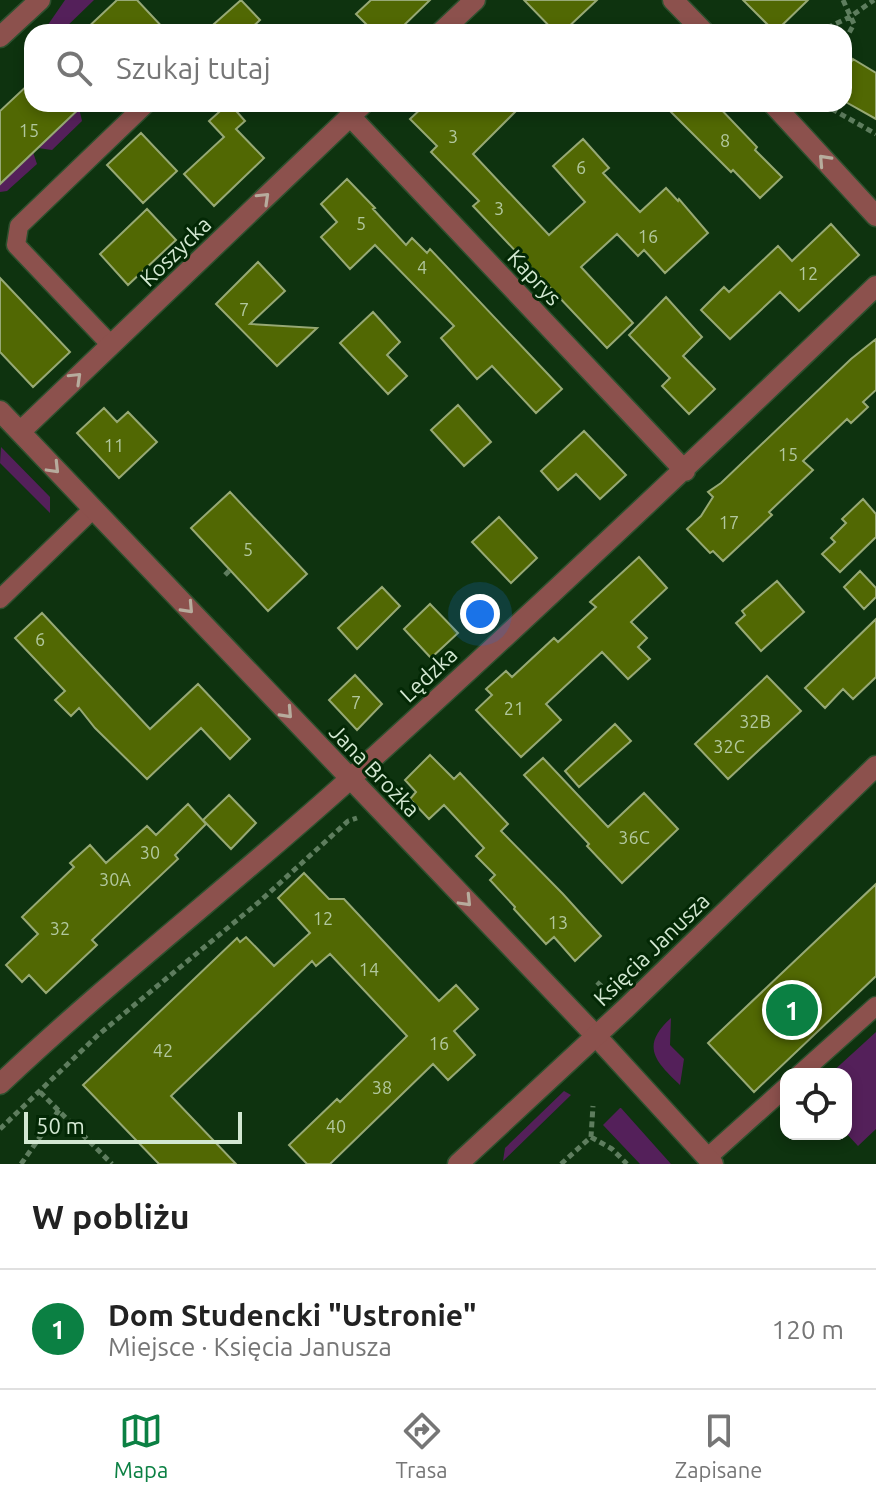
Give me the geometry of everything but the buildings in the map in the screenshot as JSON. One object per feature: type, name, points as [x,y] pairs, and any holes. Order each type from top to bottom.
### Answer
[{"type":"street","points":[[0,37],[40,0]]},
{"type":"street","points":[[450,24],[475,0]]},
{"type":"street","points":[[673,0],[696,24]]},
{"type":"street","name":"Koszycka","points":[[20,432],[355,112]]},
{"type":"street","name":"Kaprys","points":[[359,112],[685,471]]},
{"type":"street","points":[[780,112],[876,216]]},
{"type":"street","name":"Lędzka","points":[[0,1084],[54,1033],[350,779],[685,471],[876,286]]},
{"type":"street","name":"Jana Brożka","points":[[0,411],[596,1036],[710,1161]]},
{"type":"street","name":"Księcia Janusza","points":[[458,1164],[596,1036],[876,766]]},
{"type":"lane","points":[[111,345],[16,245],[19,226],[138,112]]},
{"type":"lane","points":[[0,599],[93,509]]},
{"type":"lane","points":[[807,1068],[876,1006]]},
{"type":"lane","points":[[710,1161],[780,1093]]},
{"type":"path","points":[[843,0],[854,24],[852,28]]},
{"type":"path","points":[[835,24],[874,0]]},
{"type":"path","points":[[837,112],[876,134]]},
{"type":"path","points":[[0,1129],[98,1035],[259,902],[348,821],[358,818],[373,804]]},
{"type":"path","points":[[40,1092],[112,1164]]},
{"type":"path","points":[[561,1164],[591,1137],[593,1106]]},
{"type":"path","points":[[21,1164],[59,1110]]},
{"type":"path","points":[[591,1137],[612,1149],[627,1164]]},
{"type":"shaded area","points":[[65,0],[94,0],[69,24],[48,24]]},
{"type":"shaded area","points":[[75,112],[80,112],[82,121],[52,150],[38,148]]},
{"type":"shaded area","points":[[33,152],[37,164],[7,191],[0,192],[0,170]]},
{"type":"shaded area","points":[[1,447],[50,497],[50,513],[0,463]]},
{"type":"shaded area","points":[[671,1018],[670,1045],[684,1059],[680,1085],[654,1053],[656,1037]]},
{"type":"shaded area","points":[[876,1032],[876,1129],[858,1146],[852,1140],[852,1068],[837,1068]]},
{"type":"shaded area","points":[[564,1091],[571,1095],[503,1161],[505,1148]]},
{"type":"shaded area","points":[[620,1108],[671,1164],[640,1164],[603,1125]]},
{"type":"place","name":"Dom Studencki \"Ustronie\"","points":[[792,1010]]}]
